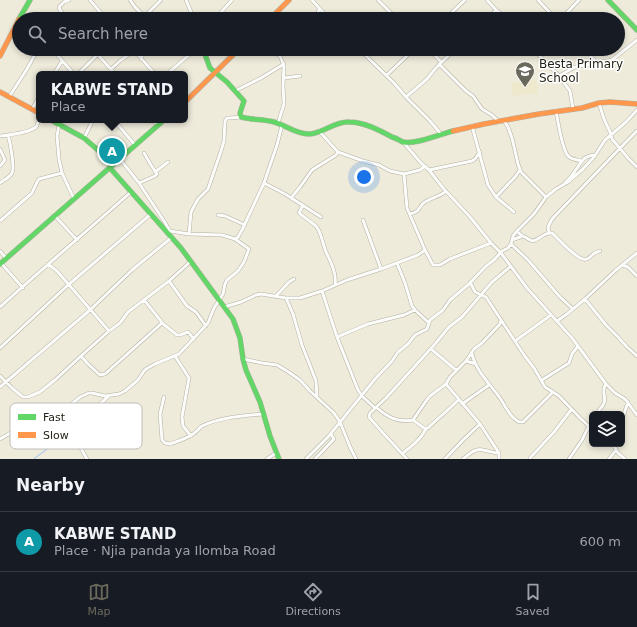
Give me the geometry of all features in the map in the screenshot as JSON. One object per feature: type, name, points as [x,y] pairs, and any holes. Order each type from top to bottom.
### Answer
[{"type":"street","points":[[24,12],[30,0]]},
{"type":"street","points":[[62,12],[59,7],[64,2],[69,0]]},
{"type":"street","points":[[90,0],[100,12]]},
{"type":"street","points":[[130,0],[140,12]]},
{"type":"street","points":[[151,12],[161,0]]},
{"type":"street","points":[[186,0],[191,12]]},
{"type":"street","points":[[221,12],[232,0]]},
{"type":"street","points":[[277,12],[289,0]]},
{"type":"street","points":[[312,0],[322,12]]},
{"type":"street","points":[[378,0],[390,12]]},
{"type":"street","points":[[452,12],[465,0]]},
{"type":"street","points":[[487,0],[497,11],[494,12]]},
{"type":"street","points":[[538,0],[549,12]]},
{"type":"street","points":[[568,12],[579,0]]},
{"type":"street","points":[[608,0],[620,12]]},
{"type":"street","points":[[625,18],[637,30]]},
{"type":"street","points":[[0,56],[12,34]]},
{"type":"street","points":[[625,50],[637,40]]},
{"type":"street","points":[[9,97],[34,56]]},
{"type":"street","points":[[58,56],[71,71]]},
{"type":"street","points":[[81,71],[96,56]]},
{"type":"street","points":[[98,56],[111,69],[126,56]]},
{"type":"street","points":[[138,56],[152,71]]},
{"type":"street","points":[[171,71],[188,56]]},
{"type":"street","points":[[206,56],[210,68],[243,99],[244,102],[240,113],[241,117]]},
{"type":"street","points":[[188,99],[230,56]]},
{"type":"street","points":[[235,239],[245,225],[264,183],[277,145],[284,104],[284,64],[282,58],[279,56]]},
{"type":"street","points":[[366,56],[442,134]]},
{"type":"street","points":[[387,76],[407,56]]},
{"type":"street","points":[[434,56],[466,91],[473,96],[482,109],[492,115],[499,122]]},
{"type":"street","points":[[406,97],[424,82],[448,56]]},
{"type":"street","points":[[540,56],[570,90],[572,109]]},
{"type":"street","points":[[590,56],[596,63]]},
{"type":"street","points":[[559,76],[575,67],[614,59],[618,56]]},
{"type":"street","points":[[56,71],[62,61]]},
{"type":"street","points":[[235,91],[284,64]]},
{"type":"street","points":[[284,78],[300,76]]},
{"type":"street","points":[[0,92],[36,111]]},
{"type":"street","points":[[189,234],[191,212],[198,199],[208,189],[222,150],[225,121],[228,118],[241,117],[261,119],[280,124],[306,134],[310,134],[343,122],[350,122],[376,130],[404,142],[412,142],[472,126],[599,103],[610,102],[637,104]]},
{"type":"street","points":[[32,109],[36,103]]},
{"type":"street","points":[[599,103],[612,139],[637,167]]},
{"type":"street","points":[[306,459],[331,434],[398,352],[408,344],[415,335],[427,329],[432,318],[446,307],[450,300],[486,266],[508,248],[517,230],[534,214],[546,197],[568,182],[583,169],[595,155],[602,143],[637,111]]},
{"type":"street","points":[[556,112],[561,137],[567,155],[570,158],[581,161]]},
{"type":"street","points":[[504,121],[512,138],[520,170],[546,197]]},
{"type":"street","points":[[0,136],[8,136],[27,131],[35,128],[38,123]]},
{"type":"street","points":[[56,123],[84,138],[99,151],[131,192],[181,248],[233,319],[240,338],[246,370],[260,402],[270,436],[279,459]]},
{"type":"street","points":[[84,138],[92,123]]},
{"type":"street","points":[[117,123],[135,145]]},
{"type":"street","points":[[22,288],[0,264],[161,123]]},
{"type":"street","points":[[60,125],[56,138],[62,173],[74,199]]},
{"type":"street","points":[[472,126],[488,185],[496,197],[514,212]]},
{"type":"street","points":[[319,131],[338,152],[379,165],[390,171],[404,174],[420,170],[425,166]]},
{"type":"street","points":[[549,232],[548,227],[552,219],[637,131]]},
{"type":"street","points":[[0,183],[11,175],[13,171],[12,150],[8,136]]},
{"type":"street","points":[[404,142],[501,253],[527,288],[578,346],[606,384],[628,402],[637,415]]},
{"type":"street","points":[[410,150],[412,142]]},
{"type":"street","points":[[0,149],[5,160],[0,166]]},
{"type":"street","points":[[291,198],[312,170],[336,155],[338,152]]},
{"type":"street","points":[[474,160],[480,152]]},
{"type":"street","points":[[139,183],[157,174],[144,153]]},
{"type":"street","points":[[563,185],[576,170],[581,161],[586,157],[595,155]]},
{"type":"street","points":[[73,403],[80,397],[89,393],[105,396],[120,394],[138,380],[146,369],[175,356],[182,351],[210,321],[223,294],[227,280],[238,271],[244,262],[249,249],[235,239],[219,235],[189,234],[170,231],[139,183],[120,159]]},
{"type":"street","points":[[429,170],[474,160],[481,160]]},
{"type":"street","points":[[155,172],[168,162]]},
{"type":"street","points":[[496,197],[520,170]]},
{"type":"street","points":[[0,221],[32,193],[39,178],[62,173]]},
{"type":"street","points":[[404,174],[408,208],[425,250],[432,263],[435,265],[440,264],[491,243]]},
{"type":"street","points":[[264,183],[321,217]]},
{"type":"street","points":[[410,214],[417,212],[426,201],[442,195],[446,191]]},
{"type":"street","points":[[0,307],[131,192]]},
{"type":"street","points":[[303,205],[299,213],[320,231],[326,252],[331,261],[335,286]]},
{"type":"street","points":[[0,348],[69,285],[151,214]]},
{"type":"street","points":[[218,215],[225,216],[245,225]]},
{"type":"street","points":[[55,216],[77,240]]},
{"type":"street","points":[[363,220],[381,269]]},
{"type":"street","points":[[517,230],[532,241],[535,241],[549,232],[553,233],[583,260],[594,252],[600,251]]},
{"type":"street","points":[[511,242],[524,236]]},
{"type":"street","points":[[0,387],[90,310],[132,270],[171,238]]},
{"type":"street","points":[[511,242],[556,294],[573,309]]},
{"type":"street","points":[[224,307],[257,295],[265,294],[286,298],[297,298],[322,291],[342,282],[418,255],[425,250]]},
{"type":"street","points":[[0,251],[6,258]]},
{"type":"street","points":[[557,321],[568,314],[637,253]]},
{"type":"street","points":[[399,268],[403,260]]},
{"type":"street","points":[[0,376],[23,397],[28,397],[40,392],[120,323],[128,312],[169,281],[190,262]]},
{"type":"street","points":[[626,262],[628,267],[637,276]]},
{"type":"street","points":[[397,263],[415,310],[429,323]]},
{"type":"street","points":[[48,264],[58,271],[109,331]]},
{"type":"street","points":[[622,265],[628,267]]},
{"type":"street","points":[[405,456],[386,437],[370,417],[370,414],[431,349],[449,327],[462,317],[492,282],[511,266]]},
{"type":"street","points":[[276,296],[289,282],[294,279]]},
{"type":"street","points":[[169,281],[187,306],[196,312],[206,326]]},
{"type":"street","points":[[470,282],[475,292],[486,296],[547,389],[559,396],[571,410],[589,426],[570,459]]},
{"type":"street","points":[[322,291],[337,337],[358,390],[362,396],[376,408],[390,418],[396,420],[413,420],[430,396],[446,384],[456,370],[472,354],[474,349],[503,322]]},
{"type":"street","points":[[286,298],[295,319],[302,345],[316,380],[317,397]]},
{"type":"street","points":[[585,299],[606,326],[637,356]]},
{"type":"street","points":[[144,300],[162,323],[176,335],[188,332],[194,339]]},
{"type":"street","points":[[337,337],[368,324],[404,315],[415,310]]},
{"type":"street","points":[[515,341],[551,315]]},
{"type":"street","points":[[81,356],[99,374],[105,374],[162,323]]},
{"type":"street","points":[[542,380],[568,363],[578,346]]},
{"type":"street","points":[[431,349],[456,370]]},
{"type":"street","points":[[472,354],[476,364],[489,385],[518,422],[523,422],[553,392]]},
{"type":"street","points":[[175,356],[189,378],[182,421],[183,426],[190,436]]},
{"type":"street","points":[[243,359],[277,365],[298,379],[333,412],[340,422],[356,459]]},
{"type":"street","points":[[466,361],[476,364]]},
{"type":"street","points":[[446,384],[480,424],[499,453],[499,459]]},
{"type":"street","points":[[599,410],[604,403],[605,397],[603,388],[606,384]]},
{"type":"street","points":[[462,404],[489,385]]},
{"type":"street","points":[[101,403],[109,396]]},
{"type":"street","points":[[164,397],[160,414],[161,435],[163,442],[170,444],[190,436],[202,426],[235,417],[263,414]]},
{"type":"street","points":[[401,459],[426,429],[459,399]]},
{"type":"street","points":[[625,411],[628,402]]},
{"type":"street","points":[[530,458],[554,432],[571,410]]},
{"type":"street","points":[[413,420],[426,429]]},
{"type":"street","points":[[445,459],[480,424]]},
{"type":"street","points":[[1,437],[10,432]]},
{"type":"street","points":[[315,459],[334,439],[331,434]]},
{"type":"street","points":[[614,447],[625,459]]},
{"type":"street","points":[[82,449],[87,459]]},
{"type":"street","points":[[463,459],[474,451],[481,450],[499,453]]},
{"type":"street","points":[[608,459],[616,450]]},
{"type":"street","points":[[267,459],[276,453]]},
{"type":"shaded area","name":"Besta Primary School","points":[[536,80],[538,93],[513,96],[511,83]]},
{"type":"waterway","points":[[34,459],[47,449]]},
{"type":"traffic: fast","points":[[23,12],[30,0]]},
{"type":"traffic: fast","points":[[608,0],[620,12]]},
{"type":"traffic: fast","points":[[625,18],[637,30]]},
{"type":"traffic: fast","points":[[206,56],[210,68],[227,82],[244,101],[240,113],[241,117],[278,123],[304,134],[319,132],[338,123],[355,122],[371,127],[408,143],[421,141],[453,131]]},
{"type":"traffic: fast","points":[[56,123],[84,138],[113,165]]},
{"type":"traffic: fast","points":[[0,264],[161,123]]},
{"type":"traffic: fast","points":[[110,168],[181,248],[233,319],[240,338],[246,370],[260,402],[270,436],[279,459]]},
{"type":"traffic: slow","points":[[277,12],[289,0]]},
{"type":"traffic: slow","points":[[0,56],[12,33]]},
{"type":"traffic: slow","points":[[188,99],[232,56]]},
{"type":"traffic: slow","points":[[0,92],[36,111]]},
{"type":"traffic: slow","points":[[453,131],[539,114],[582,108],[599,103],[610,102],[637,104]]},
{"type":"place","name":"Besta Primary School","points":[[525,88]]},
{"type":"place","name":"KABWE STAND","points":[[112,151]]}]
